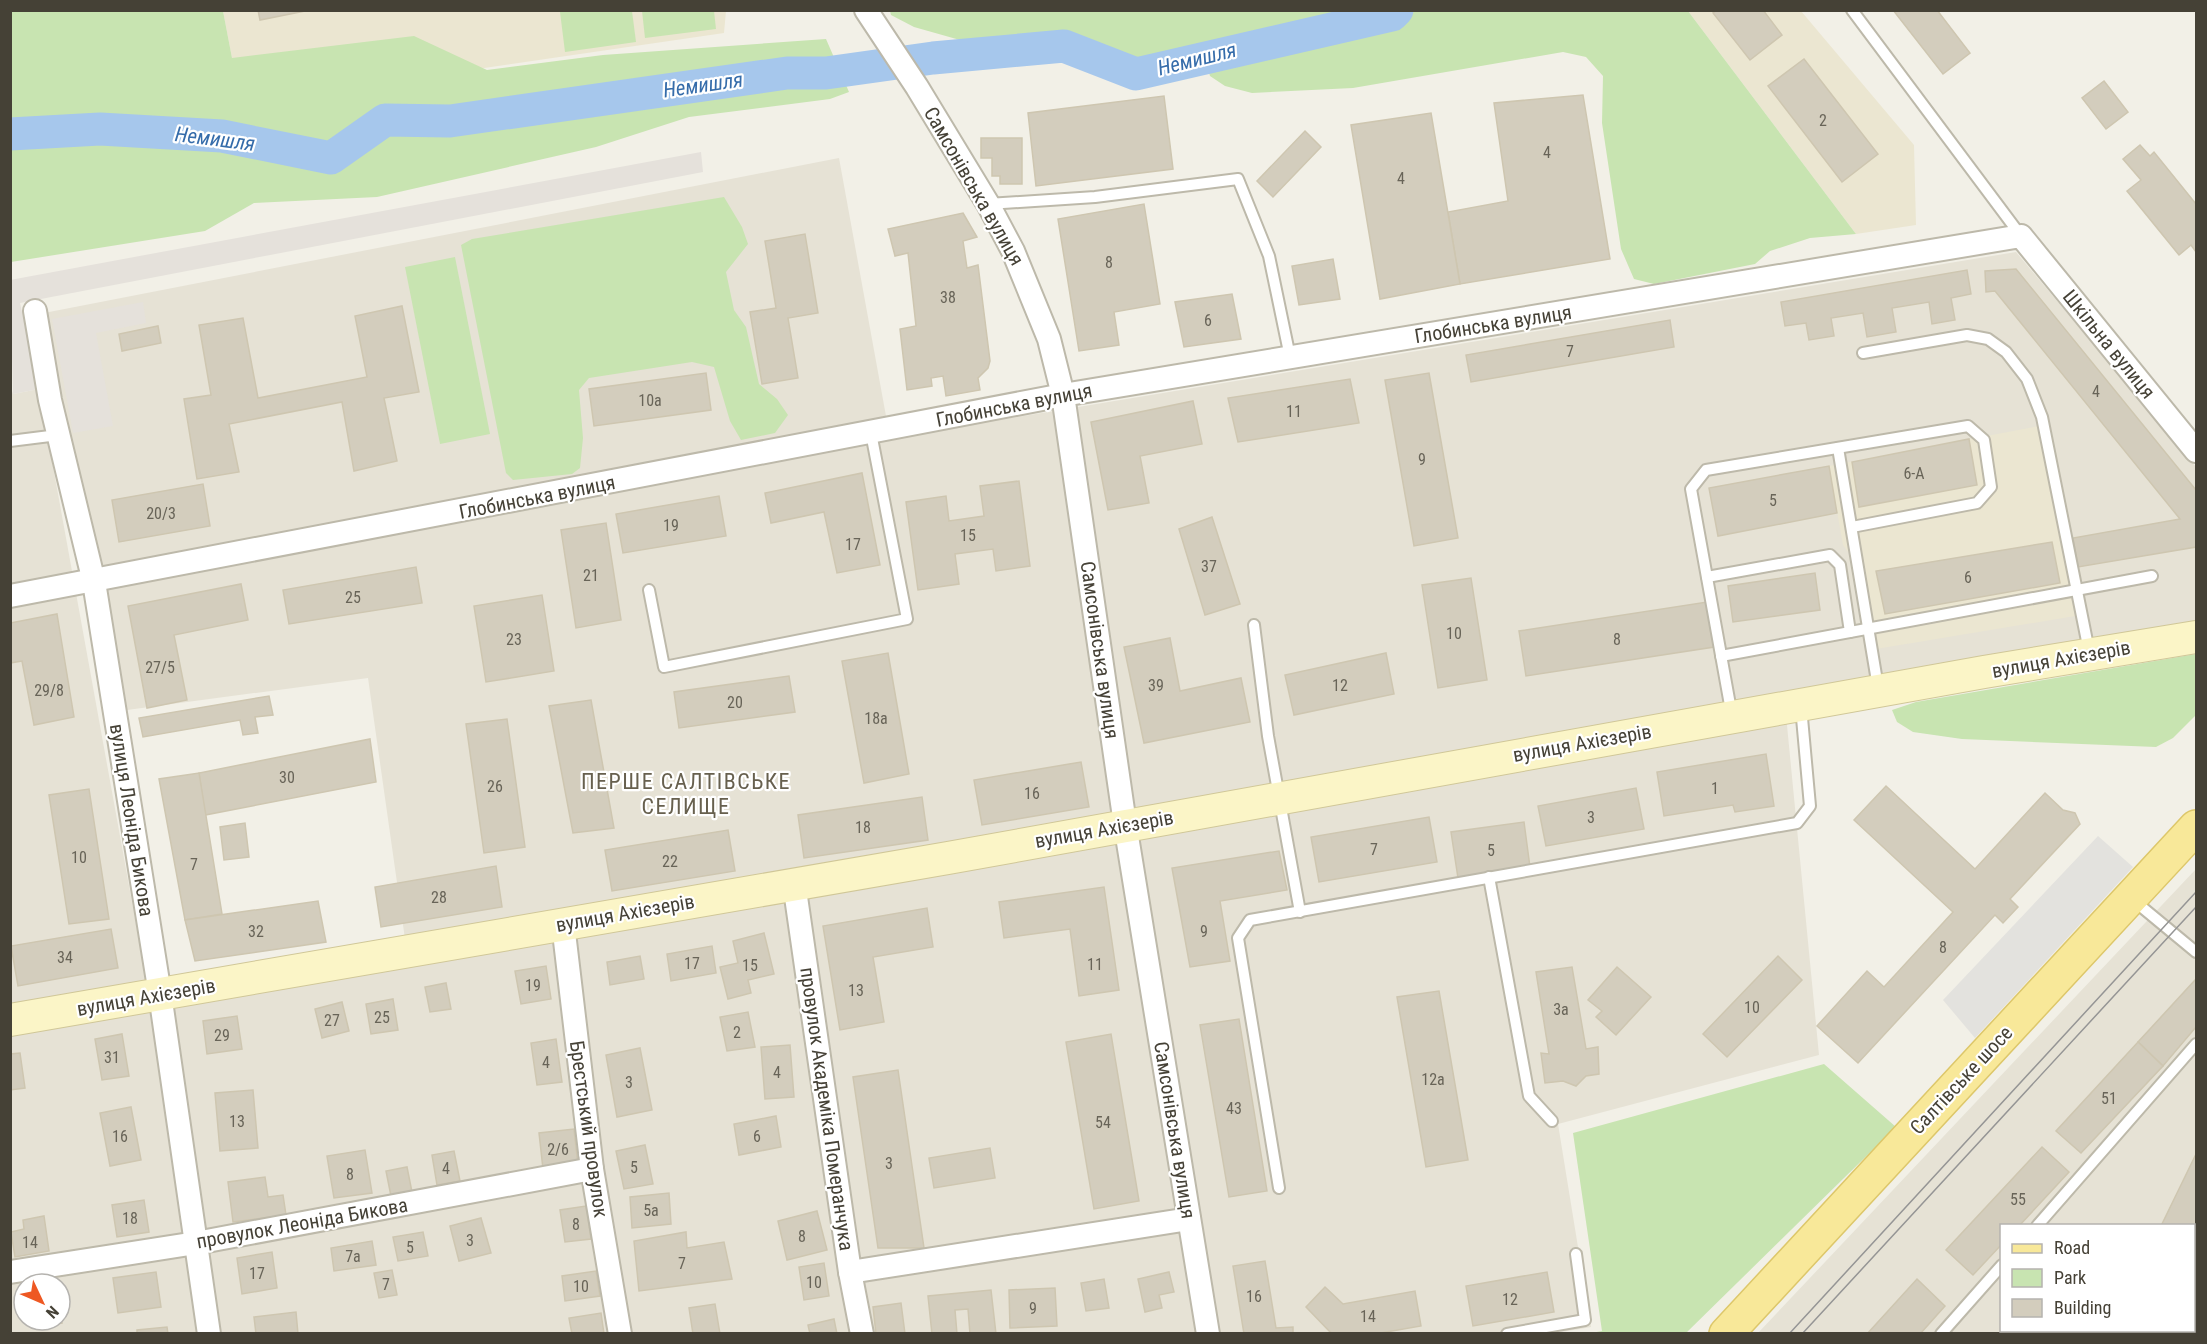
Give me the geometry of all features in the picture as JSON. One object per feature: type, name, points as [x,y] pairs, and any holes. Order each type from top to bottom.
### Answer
[{"type":"main road","name":"вулиця Ахієзерів","points":[[10,1020],[948,858],[1125,824],[1800,704],[2196,637]]},
{"type":"main road","name":"Салтівське шосе","points":[[1726,1334],[2196,826]]},
{"type":"street","name":"Самсонівська вулиця","points":[[868,14],[917,87],[988,204],[1036,302],[1049,339],[1063,395],[1125,824],[1208,1334]]},
{"type":"street","name":"Глобинська вулиця","points":[[10,596],[94,582],[1063,395],[2021,236]]},
{"type":"street","name":"Шкільна вулиця","points":[[2021,236],[2196,451]]},
{"type":"street","name":"вулиця Леоніда Бикова","points":[[35,311],[58,435],[94,582],[160,994],[209,1334]]},
{"type":"street","name":"провулок Академіка Померанчука","points":[[795,883],[850,1272],[862,1334]]},
{"type":"street","name":"Брестський провулок","points":[[563,924],[592,1169],[620,1334]]},
{"type":"street","name":"провулок Леоніда Бикова","points":[[10,1272],[196,1243],[592,1169]]},
{"type":"street","points":[[850,1272],[1189,1220]]},
{"type":"lane","points":[[1852,10],[2021,236]]},
{"type":"lane","points":[[988,204],[1095,197],[1238,179],[1269,256],[1290,357]]},
{"type":"lane","points":[[1863,352],[1967,335],[1988,339],[2006,352],[2027,379],[2038,401],[2090,654]]},
{"type":"lane","points":[[1732,716],[1691,489],[1707,470],[1968,426],[1984,440],[1991,487],[1977,503],[1851,527]]},
{"type":"lane","points":[[649,590],[664,667],[907,620],[871,433]]},
{"type":"lane","points":[[10,441],[58,435]]},
{"type":"lane","points":[[1838,448],[1879,691]]},
{"type":"lane","points":[[1707,578],[1830,555],[1840,566],[1850,632]]},
{"type":"lane","points":[[1840,566],[1857,562]]},
{"type":"lane","points":[[1721,656],[2152,576]]},
{"type":"lane","points":[[1254,625],[1278,797],[1300,912]]},
{"type":"lane","points":[[1279,1188],[1238,938],[1250,921],[1797,823],[1810,806],[1800,704]]},
{"type":"lane","points":[[1489,877],[1529,1096],[1552,1121]]},
{"type":"lane","points":[[2131,898],[2196,952]]},
{"type":"lane","points":[[2039,1224],[2196,1044]]},
{"type":"lane","points":[[1507,1334],[1585,1320],[1576,1254]]},
{"type":"lane","points":[[1941,1334],[2000,1266]]},
{"type":"shaded area","points":[[223,11],[726,11],[724,33],[484,68],[232,58]]},
{"type":"shaded area","points":[[1688,11],[1801,11],[1914,145],[1916,225],[1856,234]]},
{"type":"shaded area","points":[[701,152],[703,172],[20,303],[39,389],[13,394],[10,280]]},
{"type":"shaded area","points":[[839,158],[890,438],[2016,252],[2196,467],[2196,621],[405,939],[368,678],[127,710],[44,313]]},
{"type":"shaded area","points":[[143,302],[146,323],[96,333],[113,426],[73,433],[52,319]]},
{"type":"shaded area","points":[[10,384],[13,394],[39,389],[147,985],[10,1007]]},
{"type":"shaded area","points":[[2039,426],[2075,616],[1870,650],[1855,561],[1843,545],[1829,466]]},
{"type":"shaded area","points":[[1786,715],[1819,1055],[1558,1124],[1591,1327],[1550,1334],[11,1334],[11,1024]]},
{"type":"shaded area","points":[[2098,836],[2133,867],[1975,1038],[1943,1000]]},
{"type":"shaded area","points":[[2196,869],[2196,1333],[1758,1333]]},
{"type":"green space","points":[[11,10],[223,11],[232,58],[414,36],[487,70],[603,55],[826,39],[849,92],[830,99],[689,117],[596,147],[377,197],[254,203],[205,231],[11,262]]},
{"type":"green space","points":[[569,10],[632,11],[636,42],[565,52],[560,12]]},
{"type":"green space","points":[[890,10],[1372,11],[1137,65],[1057,35],[967,42],[914,27],[891,15]]},
{"type":"green space","points":[[642,11],[714,11],[716,29],[645,38]]},
{"type":"green space","points":[[1416,11],[1688,11],[1856,234],[1810,238],[1770,251],[1755,264],[1654,284],[1634,279],[1621,249],[1602,123],[1603,76],[1586,57],[1563,52],[1353,88],[1252,93],[1225,86],[1210,76],[1207,66],[1220,60],[1379,26]]},
{"type":"green space","points":[[724,197],[742,227],[748,244],[726,272],[734,310],[746,327],[759,384],[777,399],[788,415],[775,433],[741,440],[730,421],[714,367],[692,362],[589,378],[579,390],[583,438],[580,468],[572,474],[513,480],[506,473],[461,245],[472,239]]},
{"type":"green space","points":[[455,257],[490,434],[440,444],[405,267]]},
{"type":"green space","points":[[2196,654],[2196,715],[2173,738],[2156,747],[1962,739],[1913,732],[1897,722],[1892,710],[1916,702]]},
{"type":"green space","points":[[1824,1064],[1896,1127],[1685,1334],[1591,1333],[1602,1331],[1573,1133]]},
{"type":"building","points":[[258,10],[310,10],[260,20]]},
{"type":"building","points":[[1717,10],[1763,10],[1782,35],[1750,60],[1713,13]]},
{"type":"building","points":[[1893,10],[1937,10],[1970,53],[1943,74]]},
{"type":"building","points":[[1804,59],[1878,154],[1842,182],[1768,86]]},
{"type":"building","points":[[2104,81],[2128,112],[2106,129],[2082,98]]},
{"type":"building","points":[[1583,95],[1610,259],[1460,284],[1448,212],[1508,201],[1494,103]]},
{"type":"building","points":[[1164,96],[1173,169],[1036,186],[1028,113]]},
{"type":"building","points":[[1431,113],[1460,284],[1380,299],[1351,125]]},
{"type":"building","points":[[1305,131],[1321,147],[1273,197],[1257,181]]},
{"type":"building","points":[[981,138],[1022,138],[1022,184],[1000,184],[1000,176],[992,176],[992,158],[981,158]]},
{"type":"building","points":[[2140,145],[2150,156],[2154,152],[2196,204],[2196,252],[2191,245],[2179,255],[2127,191],[2141,180],[2123,159]]},
{"type":"building","points":[[1144,204],[1160,304],[1114,312],[1119,345],[1079,351],[1058,219]]},
{"type":"building","points":[[963,213],[977,237],[963,241],[967,268],[978,265],[990,361],[988,368],[978,378],[980,390],[946,396],[943,376],[931,378],[932,386],[907,390],[900,329],[916,326],[908,253],[895,256],[888,229]]},
{"type":"building","points":[[805,234],[818,313],[788,318],[798,378],[762,384],[750,312],[776,308],[765,241]]},
{"type":"building","points":[[1333,259],[1340,299],[1299,305],[1292,266]]},
{"type":"building","points":[[2016,269],[2196,490],[2196,547],[2078,567],[2073,538],[2180,519],[1995,291],[1986,292],[1985,271]]},
{"type":"building","points":[[1967,270],[1971,294],[1951,298],[1955,320],[1932,324],[1929,302],[1892,308],[1896,332],[1867,337],[1863,313],[1831,318],[1834,336],[1809,340],[1806,323],[1785,326],[1781,302]]},
{"type":"building","points":[[1232,294],[1241,339],[1184,347],[1175,302]]},
{"type":"building","points":[[402,306],[419,392],[384,398],[397,461],[354,471],[342,402],[229,424],[239,472],[197,479],[184,399],[211,395],[199,325],[243,318],[258,398],[367,377],[355,316]]},
{"type":"building","points":[[1670,320],[1674,347],[1471,382],[1466,355]]},
{"type":"building","points":[[158,326],[161,343],[122,351],[119,334]]},
{"type":"building","points":[[706,373],[711,410],[594,426],[589,389]]},
{"type":"building","points":[[1429,373],[1458,538],[1414,546],[1385,380]]},
{"type":"building","points":[[1350,379],[1359,423],[1238,442],[1228,398]]},
{"type":"building","points":[[1193,401],[1202,444],[1140,456],[1149,503],[1108,510],[1091,422]]},
{"type":"building","points":[[1969,439],[1977,485],[1859,507],[1852,462]]},
{"type":"building","points":[[1829,466],[1837,513],[1718,536],[1709,488]]},
{"type":"building","points":[[862,473],[880,565],[837,573],[824,512],[771,523],[765,493]]},
{"type":"building","points":[[1019,481],[1030,566],[996,571],[993,549],[955,554],[959,584],[918,590],[906,502],[946,496],[949,521],[984,516],[980,486]]},
{"type":"building","points":[[203,484],[210,526],[119,542],[112,500]]},
{"type":"building","points":[[719,496],[726,536],[623,553],[616,514]]},
{"type":"building","points":[[1212,517],[1240,604],[1205,615],[1179,529]]},
{"type":"building","points":[[606,523],[621,620],[576,628],[561,530]]},
{"type":"building","points":[[2052,542],[2060,583],[1885,614],[1876,571]]},
{"type":"building","points":[[416,567],[422,603],[289,624],[283,590]]},
{"type":"building","points":[[1815,573],[1820,610],[1733,622],[1728,586]]},
{"type":"building","points":[[1471,578],[1487,680],[1438,688],[1422,585]]},
{"type":"building","points":[[241,584],[248,620],[174,635],[187,700],[147,708],[128,606]]},
{"type":"building","points":[[542,595],[554,671],[486,682],[474,606]]},
{"type":"building","points":[[1707,602],[1714,647],[1526,676],[1519,631]]},
{"type":"building","points":[[57,614],[74,717],[34,725],[22,661],[10,663],[10,623]]},
{"type":"building","points":[[1170,638],[1180,691],[1241,678],[1250,722],[1144,743],[1124,647]]},
{"type":"building","points":[[888,653],[909,774],[864,783],[842,661]]},
{"type":"building","points":[[1386,653],[1394,694],[1294,715],[1285,675]]},
{"type":"building","points":[[789,676],[795,712],[679,728],[674,692]]},
{"type":"building","points":[[269,696],[273,715],[255,717],[258,733],[243,735],[240,720],[143,737],[139,718]]},
{"type":"building","points":[[591,700],[614,828],[573,833],[549,706]]},
{"type":"building","points":[[507,719],[525,847],[484,853],[466,724]]},
{"type":"building","points":[[370,739],[376,782],[205,815],[199,773]]},
{"type":"building","points":[[1766,754],[1774,806],[1735,812],[1733,805],[1664,816],[1657,772]]},
{"type":"building","points":[[1081,762],[1089,807],[982,825],[974,780]]},
{"type":"building","points":[[199,773],[222,914],[185,920],[159,779]]},
{"type":"building","points":[[1886,786],[1975,869],[2045,793],[2063,810],[2075,813],[2080,824],[2010,899],[2018,907],[2003,923],[1995,915],[1858,1063],[1817,1026],[1867,971],[1884,987],[1953,912],[1854,820]]},
{"type":"building","points":[[1636,788],[1644,829],[1546,846],[1538,806]]},
{"type":"building","points":[[89,789],[109,919],[69,924],[49,795]]},
{"type":"building","points":[[922,797],[928,840],[804,858],[798,815]]},
{"type":"building","points":[[1429,817],[1437,862],[1319,882],[1311,837]]},
{"type":"building","points":[[1524,822],[1530,867],[1458,878],[1451,832]]},
{"type":"building","points":[[245,823],[249,857],[224,860],[220,827]]},
{"type":"building","points":[[728,830],[735,871],[612,891],[605,850]]},
{"type":"building","points":[[1279,851],[1287,890],[1220,901],[1230,961],[1190,967],[1172,868]]},
{"type":"building","points":[[496,866],[502,907],[381,927],[375,887]]},
{"type":"building","points":[[1104,887],[1119,990],[1079,996],[1070,929],[1004,938],[999,902]]},
{"type":"building","points":[[318,901],[326,942],[195,961],[185,920]]},
{"type":"building","points":[[927,908],[933,947],[873,957],[884,1022],[840,1030],[823,926]]},
{"type":"building","points":[[111,929],[118,968],[18,986],[11,946]]},
{"type":"building","points":[[764,933],[774,974],[748,980],[751,993],[728,999],[720,967],[738,963],[733,941]]},
{"type":"building","points":[[712,946],[716,973],[671,981],[667,954]]},
{"type":"building","points":[[640,956],[644,979],[610,985],[607,962]]},
{"type":"building","points":[[1778,956],[1802,980],[1727,1057],[1703,1034]]},
{"type":"building","points":[[546,966],[551,999],[521,1004],[515,971]]},
{"type":"building","points":[[1572,967],[1586,1049],[1598,1047],[1599,1074],[1586,1076],[1576,1086],[1563,1081],[1545,1083],[1541,1053],[1549,1054],[1536,972]]},
{"type":"building","points":[[1617,967],[1651,997],[1616,1035],[1596,1017],[1602,1011],[1588,1000]]},
{"type":"building","points":[[2196,979],[2196,1027],[2163,1066],[2138,1042]]},
{"type":"building","points":[[446,983],[451,1009],[430,1012],[425,987]]},
{"type":"building","points":[[1439,991],[1468,1160],[1426,1167],[1397,997]]},
{"type":"building","points":[[393,999],[398,1030],[371,1034],[366,1004]]},
{"type":"building","points":[[342,1002],[349,1031],[322,1038],[315,1009]]},
{"type":"building","points":[[748,1012],[755,1047],[727,1051],[720,1017]]},
{"type":"building","points":[[237,1016],[242,1049],[207,1054],[203,1021]]},
{"type":"building","points":[[1239,1019],[1267,1191],[1229,1197],[1200,1025]]},
{"type":"building","points":[[122,1034],[129,1076],[102,1080],[95,1039]]},
{"type":"building","points":[[1111,1034],[1139,1201],[1094,1209],[1066,1042]]},
{"type":"building","points":[[556,1039],[562,1082],[537,1085],[531,1043]]},
{"type":"building","points":[[2138,1042],[2163,1066],[2081,1153],[2056,1131]]},
{"type":"building","points":[[790,1045],[794,1097],[765,1099],[761,1047]]},
{"type":"building","points":[[640,1048],[652,1110],[617,1117],[606,1055]]},
{"type":"building","points":[[20,1053],[25,1088],[10,1090],[10,1054]]},
{"type":"building","points":[[898,1070],[924,1248],[878,1248],[853,1077]]},
{"type":"building","points":[[253,1090],[258,1148],[220,1151],[215,1093]]},
{"type":"building","points":[[131,1107],[141,1160],[110,1166],[100,1113]]},
{"type":"building","points":[[776,1116],[781,1147],[739,1155],[734,1124]]},
{"type":"building","points":[[574,1129],[578,1165],[543,1169],[539,1133]]},
{"type":"building","points":[[645,1145],[653,1184],[624,1189],[616,1151]]},
{"type":"building","points":[[2042,1147],[2069,1172],[2021,1224],[2000,1224],[2000,1246],[1973,1275],[1946,1250]]},
{"type":"building","points":[[990,1148],[995,1178],[934,1188],[929,1158]]},
{"type":"building","points":[[365,1150],[372,1193],[334,1198],[327,1156]]},
{"type":"building","points":[[454,1151],[460,1181],[437,1185],[432,1155]]},
{"type":"building","points":[[2196,1154],[2195,1244],[2195,1224],[2162,1224]]},
{"type":"building","points":[[407,1167],[412,1192],[391,1196],[386,1171]]},
{"type":"building","points":[[265,1177],[268,1197],[283,1195],[286,1215],[233,1222],[228,1182]]},
{"type":"building","points":[[669,1193],[671,1224],[632,1228],[630,1197]]},
{"type":"building","points":[[144,1200],[149,1232],[117,1237],[112,1205]]},
{"type":"building","points":[[586,1206],[591,1239],[565,1242],[560,1210]]},
{"type":"building","points":[[817,1211],[827,1250],[787,1260],[778,1221]]},
{"type":"building","points":[[44,1216],[49,1251],[15,1257],[11,1232],[24,1229],[23,1220]]},
{"type":"building","points":[[481,1218],[491,1253],[459,1261],[450,1226]]},
{"type":"building","points":[[423,1232],[428,1256],[398,1261],[393,1237]]},
{"type":"building","points":[[686,1232],[687,1248],[724,1242],[732,1279],[639,1291],[634,1241]]},
{"type":"building","points":[[372,1241],[376,1265],[334,1271],[331,1248]]},
{"type":"building","points":[[272,1252],[277,1288],[242,1294],[237,1258]]},
{"type":"building","points":[[1265,1261],[1276,1328],[1293,1327],[1293,1334],[1244,1334],[1233,1266]]},
{"type":"building","points":[[824,1263],[829,1296],[804,1300],[799,1267]]},
{"type":"building","points":[[392,1270],[397,1295],[379,1298],[374,1273]]},
{"type":"building","points":[[596,1271],[600,1296],[565,1301],[562,1276]]},
{"type":"building","points":[[156,1272],[161,1307],[118,1313],[113,1278]]},
{"type":"building","points":[[1169,1272],[1174,1292],[1159,1295],[1162,1308],[1145,1312],[1138,1279]]},
{"type":"building","points":[[1547,1272],[1554,1312],[1473,1326],[1466,1286]]},
{"type":"building","points":[[1104,1279],[1109,1308],[1086,1311],[1081,1283]]},
{"type":"building","points":[[1917,1279],[1945,1306],[1920,1334],[1867,1334]]},
{"type":"building","points":[[1325,1287],[1343,1304],[1415,1291],[1421,1326],[1375,1334],[1332,1334],[1306,1307]]},
{"type":"building","points":[[1055,1288],[1057,1326],[1010,1328],[1009,1290]]},
{"type":"building","points":[[991,1290],[996,1334],[970,1334],[968,1309],[955,1310],[957,1334],[932,1334],[928,1296]]},
{"type":"building","points":[[901,1303],[905,1334],[876,1334],[873,1307]]},
{"type":"building","points":[[715,1304],[720,1334],[693,1334],[689,1308]]},
{"type":"building","points":[[296,1312],[298,1334],[256,1334],[254,1317]]},
{"type":"building","points":[[601,1313],[604,1334],[572,1334],[569,1318]]},
{"type":"building","points":[[834,1319],[837,1334],[810,1334],[808,1325]]},
{"type":"building","points":[[167,1327],[168,1334],[137,1334],[137,1330]]},
{"type":"building","points":[[2100,1332],[2185,1332],[2188,1334],[2099,1334]]},
{"type":"waterway","name":"Немишля","points":[[10,134],[100,129],[222,136],[331,158],[385,120],[450,121],[787,73],[826,73],[933,58],[1064,46],[1136,74],[1392,15],[1397,10]]},
{"type":"tram line","points":[[1789,1334],[2196,892]]},
{"type":"tram line","points":[[1802,1334],[2196,907]]},
{"type":"district","name":"ПЕРШЕ САЛТІВСЬКЕ СЕЛИЩЕ","points":[[686,794]]}]
